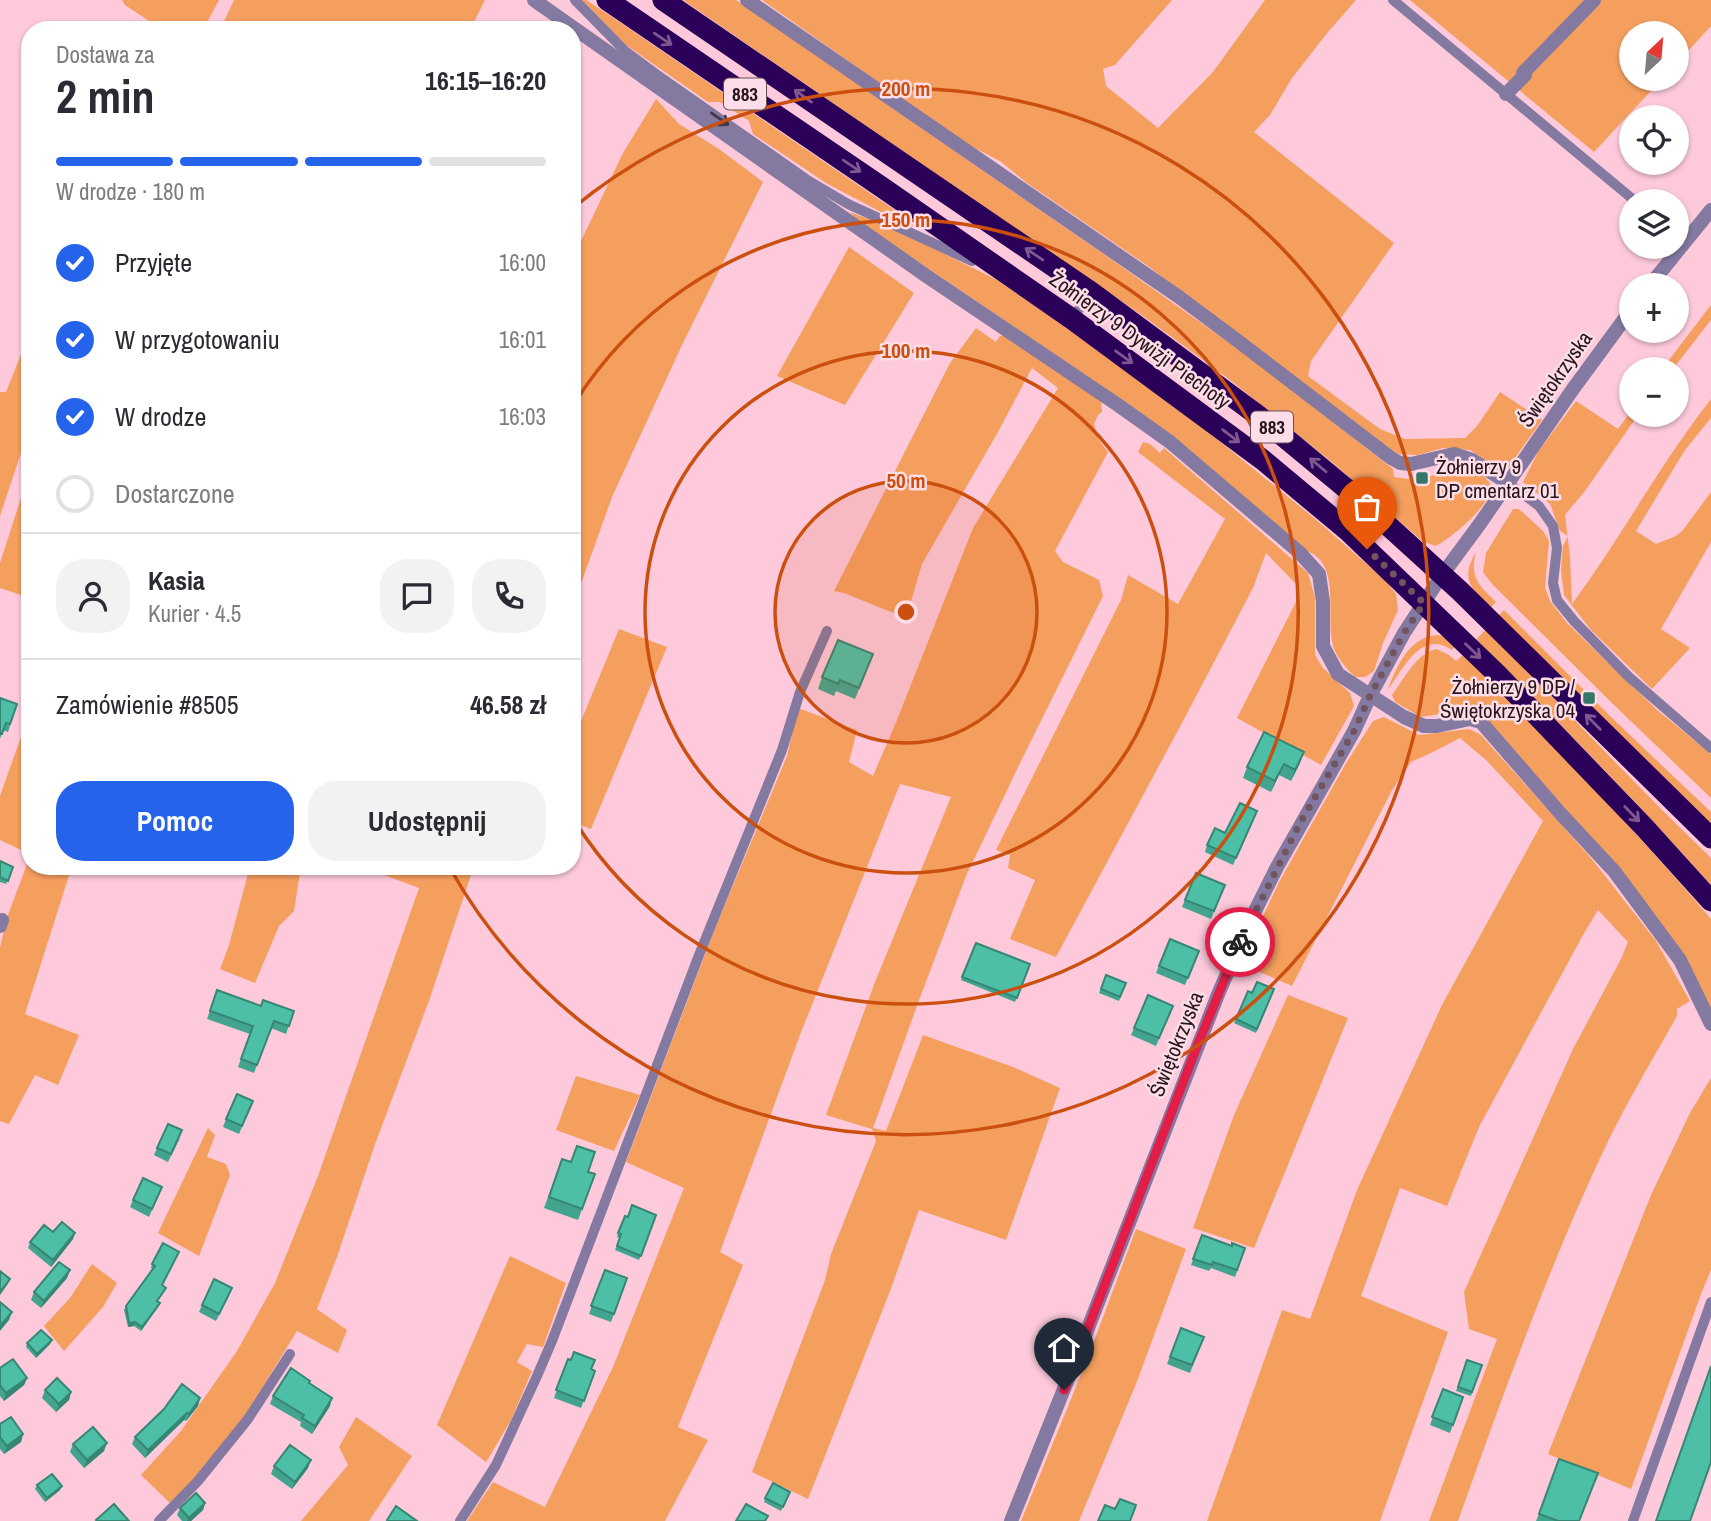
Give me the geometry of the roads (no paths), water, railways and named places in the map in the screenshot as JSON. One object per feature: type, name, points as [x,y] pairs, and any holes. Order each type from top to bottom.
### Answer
[{"type":"highway","name":"Żołnierzy 9 Dywizji Piechoty","points":[[607,0],[1072,319],[1263,460],[1349,531],[1497,674],[1646,828],[1711,901]]},
{"type":"highway","name":"Żołnierzy 9 Dywizji Piechoty","points":[[663,0],[1091,292],[1260,417],[1360,500],[1442,575],[1711,838]]},
{"type":"street","points":[[534,0],[564,21]]},
{"type":"street","points":[[747,0],[1179,298],[1391,458],[1400,463],[1411,464],[1454,454],[1472,460],[1508,483]]},
{"type":"street","points":[[1506,94],[1594,0]]},
{"type":"street","points":[[581,33],[869,237],[1096,389],[1170,442],[1300,554],[1319,574],[1323,602],[1322,646],[1338,674],[1404,717],[1424,726],[1470,719],[1481,722],[1614,871],[1644,909],[1680,960],[1711,1024]]},
{"type":"street","points":[[1689,232],[1711,210]]},
{"type":"street","name":"Świętokrzyska","points":[[1011,1521],[1198,1044],[1236,953],[1277,867],[1354,731],[1404,633],[1442,575],[1619,326]]},
{"type":"lane","points":[[575,0],[635,59],[809,181],[848,204],[1027,288]]},
{"type":"lane","points":[[1393,0],[1621,189]]},
{"type":"lane","points":[[1072,319],[1091,292]]},
{"type":"lane","points":[[1508,483],[1539,506],[1553,526],[1557,548],[1553,583],[1557,600],[1629,677],[1711,748]]},
{"type":"lane","points":[[460,1521],[496,1465],[547,1353],[703,944],[782,750],[800,692],[827,631]]},
{"type":"lane","points":[[1633,1521],[1711,1302]]},
{"type":"lane","points":[[159,1521],[198,1481],[248,1419],[290,1354]]},
{"type":"place","name":"Żołnierzy 9 DP cmentarz 01","points":[[1422,478]]},
{"type":"place","name":"Żołnierzy 9 DP / Świętokrzyska 04","points":[[1589,698]]}]
